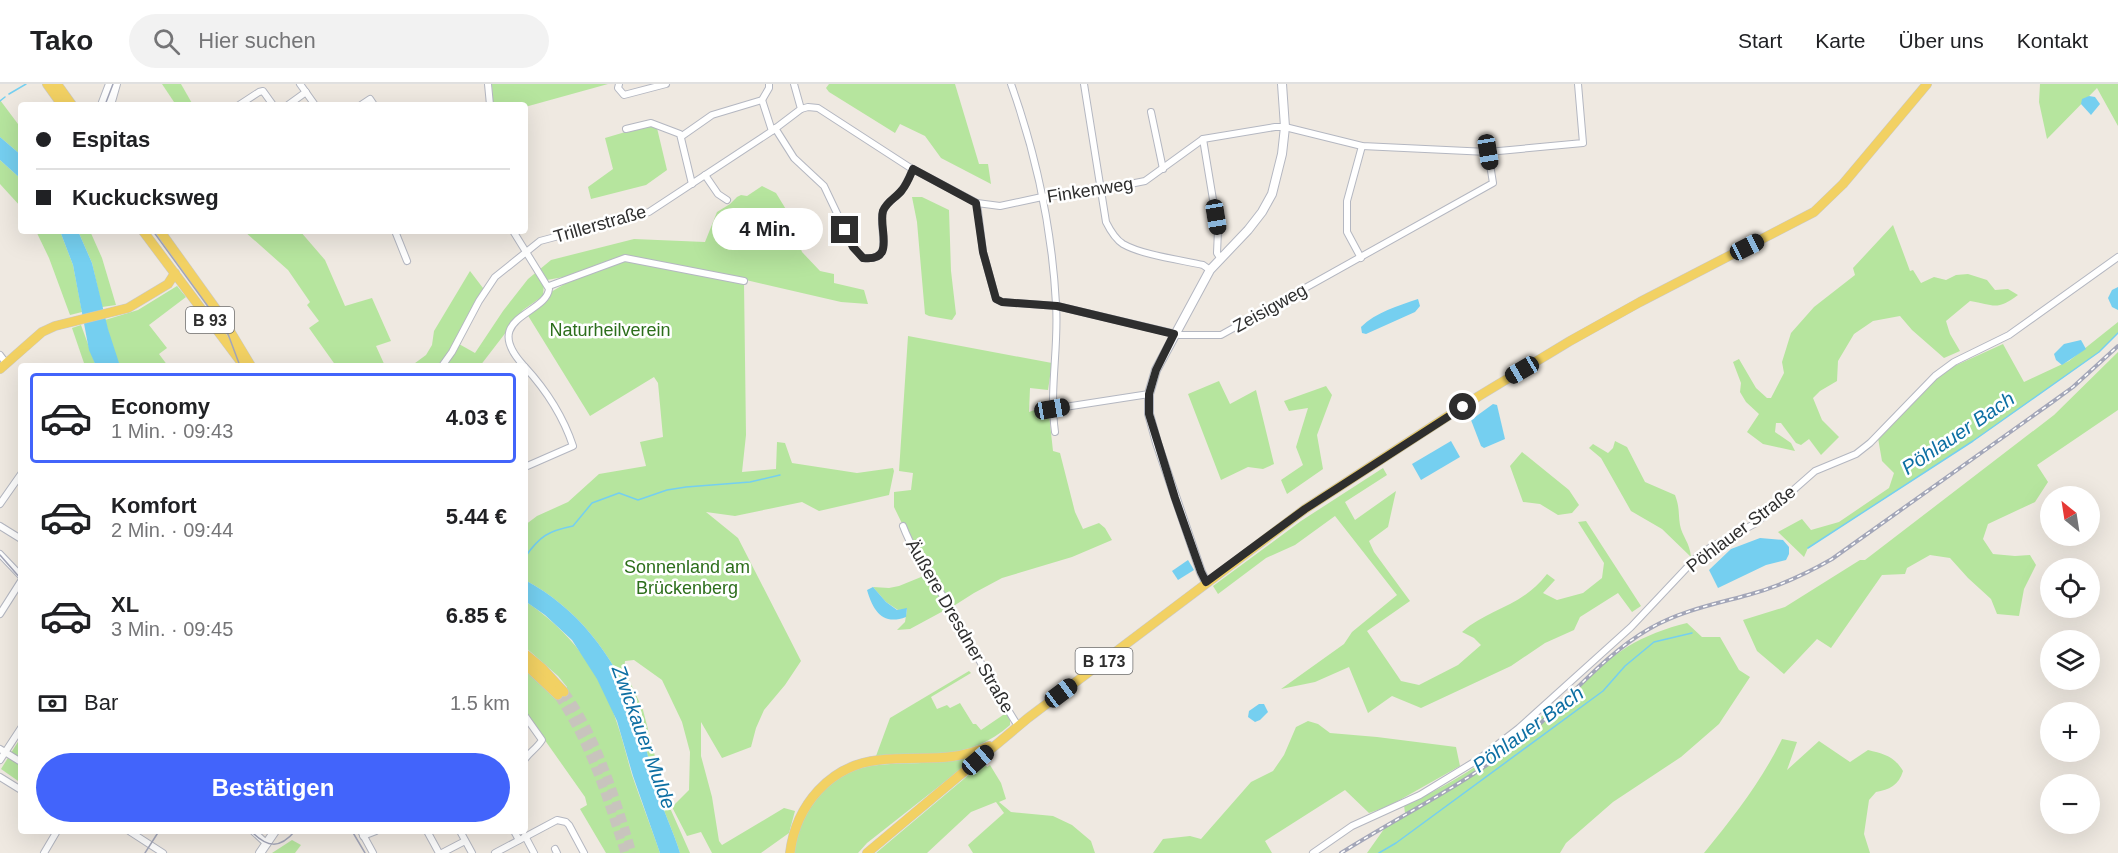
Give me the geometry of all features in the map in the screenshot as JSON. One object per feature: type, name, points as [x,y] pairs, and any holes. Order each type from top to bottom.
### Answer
[{"type":"main road","points":[[47,84],[60,102]]},
{"type":"main road","points":[[57,84],[70,102]]},
{"type":"main road","name":"Äußere Dresdner Straße","points":[[867,853],[974,757],[1002,739],[1305,509],[1492,388],[1570,341],[1814,212],[1843,184],[1927,84]]},
{"type":"main road","name":"B 93","points":[[145,234],[242,363]]},
{"type":"main road","name":"B 93","points":[[162,234],[221,316],[249,363]]},
{"type":"main road","points":[[3,366],[34,338],[57,325],[121,310],[139,303],[170,283],[175,273],[185,266]]},
{"type":"main road","points":[[528,656],[542,668],[561,694],[528,667]]},
{"type":"main road","name":"Äußere Dresdner Straße","points":[[790,853],[793,834],[805,807],[822,786],[845,770],[880,760],[974,757]]},
{"type":"street","points":[[103,102],[110,84]]},
{"type":"street","points":[[111,102],[116,84]]},
{"type":"street","points":[[300,84],[313,102]]},
{"type":"street","points":[[489,84],[490,102]]},
{"type":"street","points":[[618,84],[618,88],[624,95],[666,84]]},
{"type":"street","points":[[682,136],[712,115],[762,100],[769,84]]},
{"type":"street","points":[[794,84],[801,109]]},
{"type":"street","points":[[1011,84],[1033,156],[1051,251],[1057,306],[1052,409],[1055,432]]},
{"type":"street","points":[[1084,84],[1100,190],[1106,222],[1111,232],[1121,243],[1134,249],[1203,265],[1210,270]]},
{"type":"street","points":[[1206,582],[1157,443],[1149,414],[1149,394],[1156,370],[1210,270],[1248,230],[1272,194],[1282,153],[1285,128],[1282,84]]},
{"type":"street","name":"Finkenweg","points":[[801,109],[818,108],[913,169],[976,203],[1000,206],[1145,181],[1203,139],[1275,127],[1362,146],[1488,152],[1583,143],[1578,84]]},
{"type":"street","points":[[244,102],[263,91],[271,102]]},
{"type":"street","points":[[292,102],[306,92]]},
{"type":"street","points":[[762,100],[773,130],[794,158],[824,186],[853,247],[863,258],[876,257],[882,251],[884,245],[883,212],[888,203],[902,191],[913,169]]},
{"type":"street","name":"Trillerstraße","points":[[444,363],[478,301],[495,277],[540,241],[649,212],[801,109]]},
{"type":"street","points":[[1150,112],[1163,170]]},
{"type":"street","points":[[626,129],[651,123],[682,136]]},
{"type":"street","points":[[682,136],[692,184]]},
{"type":"street","points":[[1203,139],[1218,230],[1217,253],[1221,259]]},
{"type":"street","points":[[1361,258],[1347,232],[1347,201],[1362,146]]},
{"type":"street","name":"Zeisigweg","points":[[976,203],[983,252],[996,299],[1002,302],[1057,306],[1174,334],[1221,335],[1493,183],[1488,152]]},
{"type":"street","points":[[705,175],[718,194],[727,200]]},
{"type":"street","points":[[396,234],[407,261]]},
{"type":"street","points":[[515,234],[549,286],[549,294],[546,298],[524,313],[509,334],[512,351],[520,363]]},
{"type":"street","name":"Pöhlauer Straße","points":[[1313,853],[1352,826],[1420,795],[1479,759],[1519,728],[1632,626],[1696,558],[1711,547],[1755,523],[1815,471],[1856,453],[1870,443],[1935,376],[1954,362],[2009,336],[2118,257]]},
{"type":"street","points":[[549,286],[625,258],[744,281]]},
{"type":"street","points":[[0,355],[3,366]]},
{"type":"street","points":[[528,372],[537,380],[565,423],[573,446],[528,466]]},
{"type":"street","points":[[1052,409],[1149,394]]},
{"type":"street","points":[[0,504],[18,478]]},
{"type":"street","points":[[0,526],[18,537]]},
{"type":"street","name":"Äußere Dresdner Straße","points":[[903,526],[995,691],[1018,726]]},
{"type":"street","points":[[0,554],[18,573]]},
{"type":"street","points":[[0,614],[18,587]]},
{"type":"street","points":[[528,720],[542,740],[536,749],[528,754]]},
{"type":"street","points":[[0,760],[2,751],[18,732]]},
{"type":"street","points":[[2,751],[18,760]]},
{"type":"street","points":[[0,777],[18,788]]},
{"type":"street","points":[[495,853],[552,821],[561,821],[569,825],[584,853]]},
{"type":"street","points":[[44,853],[55,834]]},
{"type":"street","points":[[134,834],[163,853]]},
{"type":"street","points":[[256,834],[267,844]]},
{"type":"street","points":[[260,853],[273,834]]},
{"type":"street","points":[[363,834],[373,853]]},
{"type":"street","points":[[429,834],[441,853],[465,841]]},
{"type":"street","points":[[462,834],[472,853]]},
{"type":"street","points":[[517,834],[534,853]]},
{"type":"green space","points":[[162,84],[181,84],[191,102],[174,102]]},
{"type":"green space","points":[[492,84],[608,84],[528,106],[528,102],[493,102]]},
{"type":"green space","points":[[829,84],[955,84],[979,164],[988,164],[991,184],[941,158],[925,136],[900,124],[895,133],[829,92],[826,88]]},
{"type":"green space","points":[[2040,84],[2118,84],[2118,126],[2097,88],[2047,139],[2039,102]]},
{"type":"green space","points":[[0,100],[18,124],[18,152],[0,137]]},
{"type":"green space","points":[[649,125],[657,128],[667,170],[646,185],[591,199],[588,187],[613,169],[605,138]]},
{"type":"green space","points":[[0,160],[18,176],[18,204],[0,184]]},
{"type":"green space","points":[[762,186],[776,193],[787,211],[802,252],[820,271],[834,274],[834,283],[864,290],[868,304],[841,302],[627,256],[569,276],[547,280],[544,283],[543,296],[523,310],[482,363],[415,363],[426,355],[432,345],[434,331],[470,271],[486,292],[459,344],[475,353],[528,279],[551,260],[634,239],[705,242],[717,212],[737,197],[747,196]]},
{"type":"green space","points":[[912,197],[922,197],[949,210],[951,271],[956,314],[952,320],[925,314],[917,222]]},
{"type":"green space","points":[[1893,225],[1910,271],[1913,270],[1921,283],[1934,277],[1946,280],[1956,275],[1968,274],[1987,280],[1995,290],[2008,289],[2018,295],[1995,306],[1970,301],[1946,321],[1950,334],[1960,351],[1944,358],[1912,330],[1900,316],[1873,321],[1854,334],[1838,361],[1837,381],[1813,398],[1822,420],[1839,437],[1821,455],[1809,439],[1801,445],[1796,443],[1781,423],[1776,423],[1775,432],[1791,443],[1795,451],[1763,444],[1747,432],[1759,414],[1746,402],[1740,392],[1741,383],[1733,362],[1739,359],[1756,388],[1767,398],[1771,398],[1784,373],[1782,362],[1791,333],[1814,307],[1855,275],[1853,268]]},
{"type":"green space","points":[[37,234],[61,234],[73,265],[82,312],[70,315]]},
{"type":"green space","points":[[79,234],[91,234],[102,258],[116,305],[102,307],[92,263]]},
{"type":"green space","points":[[247,234],[303,234],[325,260],[345,306],[372,298],[391,341],[376,346],[384,363],[334,363],[309,328],[319,321],[307,305],[310,302],[288,270]]},
{"type":"green space","points":[[625,259],[744,283],[746,435],[742,472],[776,469],[777,442],[785,443],[792,463],[857,473],[893,468],[894,471],[889,495],[819,511],[802,502],[735,516],[706,512],[738,538],[801,661],[764,710],[751,747],[722,758],[701,722],[701,756],[712,797],[719,841],[722,845],[784,808],[795,811],[789,833],[761,853],[712,853],[701,832],[687,836],[672,807],[689,790],[690,752],[682,722],[662,680],[634,660],[625,661],[624,669],[643,710],[666,799],[690,853],[680,853],[658,793],[638,719],[615,670],[604,651],[577,619],[544,591],[528,582],[528,523],[537,516],[568,502],[599,474],[646,466],[640,442],[663,437],[658,383],[654,377],[590,416],[527,314],[549,299],[551,292],[573,279]]},
{"type":"green space","points":[[177,286],[186,297],[149,325],[167,348],[159,354],[166,363],[119,363],[105,320],[138,310]]},
{"type":"green space","points":[[2118,322],[2118,333],[2099,352],[1973,441],[1808,548],[1804,557],[1778,532],[1802,519],[1811,530],[1839,522],[1889,488],[1894,473],[1882,461],[1878,438],[1937,377],[1950,368],[2003,344],[2024,382],[2069,361]]},
{"type":"green space","points":[[81,325],[95,363],[84,363],[72,328]]},
{"type":"green space","points":[[908,336],[1052,363],[1048,390],[1030,388],[1029,412],[1048,405],[1053,451],[1060,453],[1075,512],[1083,529],[1099,523],[1112,540],[1072,557],[1002,578],[952,607],[925,561],[914,548],[894,507],[894,492],[911,490],[913,473],[899,471]]},
{"type":"green space","points":[[2118,352],[2118,410],[2037,465],[2048,482],[2045,486],[2040,486],[2040,494],[2035,502],[1988,524],[1983,539],[1993,554],[2030,555],[2036,565],[2024,589],[2019,616],[1997,614],[1991,599],[1950,558],[1930,555],[1907,568],[1905,574],[1882,575],[1831,648],[1817,639],[1784,674],[1757,651],[1743,620],[1785,607],[1860,560],[1865,560],[2054,415]]},
{"type":"green space","points":[[1219,381],[1230,404],[1256,390],[1274,464],[1263,469],[1248,467],[1221,480],[1188,394]]},
{"type":"green space","points":[[1326,386],[1332,395],[1317,435],[1323,469],[1287,494],[1281,480],[1303,465],[1296,447],[1308,408],[1289,411],[1284,401]]},
{"type":"green space","points":[[1615,441],[1627,447],[1645,482],[1675,495],[1681,529],[1691,557],[1662,529],[1631,511],[1601,458],[1589,448],[1593,444],[1608,453]]},
{"type":"green space","points":[[1522,452],[1569,490],[1579,505],[1572,513],[1558,515],[1540,504],[1523,502],[1510,466]]},
{"type":"green space","points":[[1383,468],[1387,475],[1345,502],[1355,520],[1396,491],[1388,527],[1369,541],[1374,552],[1410,601],[1367,631],[1401,681],[1419,685],[1458,665],[1481,645],[1474,638],[1462,632],[1483,617],[1527,594],[1547,574],[1555,580],[1543,593],[1557,600],[1583,593],[1602,578],[1604,563],[1578,522],[1586,521],[1641,606],[1632,612],[1618,593],[1580,617],[1574,630],[1545,643],[1511,666],[1421,708],[1392,696],[1368,713],[1349,667],[1315,682],[1281,689],[1344,644],[1352,632],[1397,595],[1335,516],[1295,545],[1266,558],[1218,594],[1213,586],[1301,521]]},
{"type":"green space","points":[[926,575],[947,609],[910,629],[897,630],[905,622],[907,609],[898,610],[886,602],[873,587],[899,586]]},
{"type":"green space","points":[[528,603],[570,639],[593,670],[602,687],[617,723],[632,775],[660,853],[606,853],[580,809],[587,805],[585,797],[528,716],[528,672],[565,691],[567,687],[528,650]]},
{"type":"green space","points":[[1687,623],[1702,637],[1720,637],[1739,670],[1750,677],[1719,724],[1681,757],[1613,802],[1566,843],[1560,853],[1367,853],[1384,829],[1405,813],[1404,805],[1456,779],[1488,758],[1627,647],[1671,627]]},
{"type":"green space","points":[[969,671],[971,673],[931,697],[937,709],[947,705],[950,708],[960,703],[973,724],[981,730],[1003,715],[993,698],[997,696],[1010,718],[1010,725],[995,737],[963,750],[929,755],[876,756],[890,718]]},
{"type":"green space","points":[[1308,721],[1318,724],[1330,733],[1456,747],[1460,766],[1389,806],[1369,813],[1345,790],[1265,841],[1272,853],[1153,853],[1163,839],[1190,836],[1201,839],[1251,782],[1273,771],[1284,755],[1296,727]]},
{"type":"green space","points":[[1782,739],[1797,742],[1787,770],[1819,741],[1850,762],[1868,750],[1888,756],[1900,766],[1903,771],[1896,783],[1885,790],[1876,792],[1869,800],[1864,834],[1870,853],[1704,853],[1756,784]]},
{"type":"green space","points":[[18,742],[18,781],[1,769]]},
{"type":"green space","points":[[973,756],[975,758],[867,843],[858,853],[794,853],[800,826],[813,802],[824,789],[848,772],[876,765],[928,763]]},
{"type":"green space","points":[[984,762],[987,767],[990,765],[1001,783],[1006,799],[999,802],[1011,812],[1053,816],[1072,825],[1091,841],[1095,853],[973,853],[968,845],[1004,813],[996,802],[971,812],[927,853],[876,853]]},
{"type":"green space","points":[[292,840],[301,845],[295,853],[272,853]]},
{"type":"water","points":[[2089,96],[2095,97],[2100,104],[2091,115],[2081,104],[2082,99]]},
{"type":"water","points":[[0,137],[18,152],[18,176],[0,160]]},
{"type":"water","points":[[61,234],[79,234],[92,263],[119,363],[95,363],[89,350],[73,265]]},
{"type":"water","points":[[2118,287],[2118,310],[2112,307],[2108,298],[2112,290]]},
{"type":"water","points":[[1418,299],[1420,306],[1415,312],[1366,334],[1362,333],[1361,327],[1373,317]]},
{"type":"water","points":[[2081,340],[2086,349],[2062,365],[2056,360],[2054,354],[2064,344]]},
{"type":"water","points":[[1493,404],[1497,405],[1505,439],[1484,448],[1481,446],[1471,420]]},
{"type":"water","points":[[1451,441],[1460,457],[1421,480],[1412,464]]},
{"type":"water","points":[[1760,538],[1783,540],[1789,547],[1786,560],[1766,565],[1718,588],[1709,570],[1731,549]]},
{"type":"water","points":[[1188,560],[1194,570],[1178,580],[1172,571]]},
{"type":"water","points":[[528,582],[544,591],[577,619],[604,651],[615,670],[638,719],[658,793],[680,853],[660,853],[633,776],[617,721],[597,679],[572,640],[545,615],[528,603]]},
{"type":"water","points":[[873,587],[886,602],[897,610],[907,608],[906,617],[891,619],[880,614],[872,604],[867,590]]},
{"type":"water","points":[[1259,704],[1264,704],[1268,712],[1255,722],[1248,717],[1249,711]]},
{"type":"waterway","points":[[9,94],[26,84]]},
{"type":"waterway","points":[[0,101],[5,97]]},
{"type":"waterway","name":"Pöhlauer Bach","points":[[1808,548],[1973,441],[2099,352],[2118,333]]},
{"type":"waterway","points":[[528,553],[545,535],[573,526],[592,503],[619,493],[638,500],[667,490],[750,482],[780,475]]},
{"type":"waterway","name":"Pöhlauer Bach","points":[[1379,853],[1396,843],[1603,691],[1625,666],[1654,642],[1692,633]]},
{"type":"tunnel","points":[[564,692],[596,748],[632,853]]},
{"type":"tunnel","points":[[558,695],[589,752],[625,853]]},
{"type":"tram line","points":[[106,102],[113,84]]},
{"type":"tram line","points":[[155,234],[228,334],[239,363]]},
{"type":"tram line","points":[[0,555],[18,576]]},
{"type":"tram line","points":[[145,853],[157,834]]},
{"type":"tram line","points":[[254,834],[263,841],[273,844],[284,841],[292,834]]},
{"type":"tram line","points":[[354,834],[365,853]]},
{"type":"railway","points":[[1341,853],[1505,753],[1541,723],[1616,652],[1649,629],[1685,613],[1780,584],[1832,559],[2073,387],[2118,346]]},
{"type":"route","points":[[845,230],[857,254],[863,258],[876,257],[884,245],[883,212],[888,203],[902,191],[913,169],[976,203],[983,252],[996,299],[1002,302],[1057,306],[1174,334],[1156,370],[1149,394],[1149,414],[1175,498],[1206,582],[1305,509],[1463,407]]},
{"type":"park label","name":"Naturheilverein","points":[[610,330]]},
{"type":"park label","name":"Sonnenland am Brückenberg","points":[[687,577]]},
{"type":"water label","name":"Zwickauer Mulde","points":[[644,737]]}]
